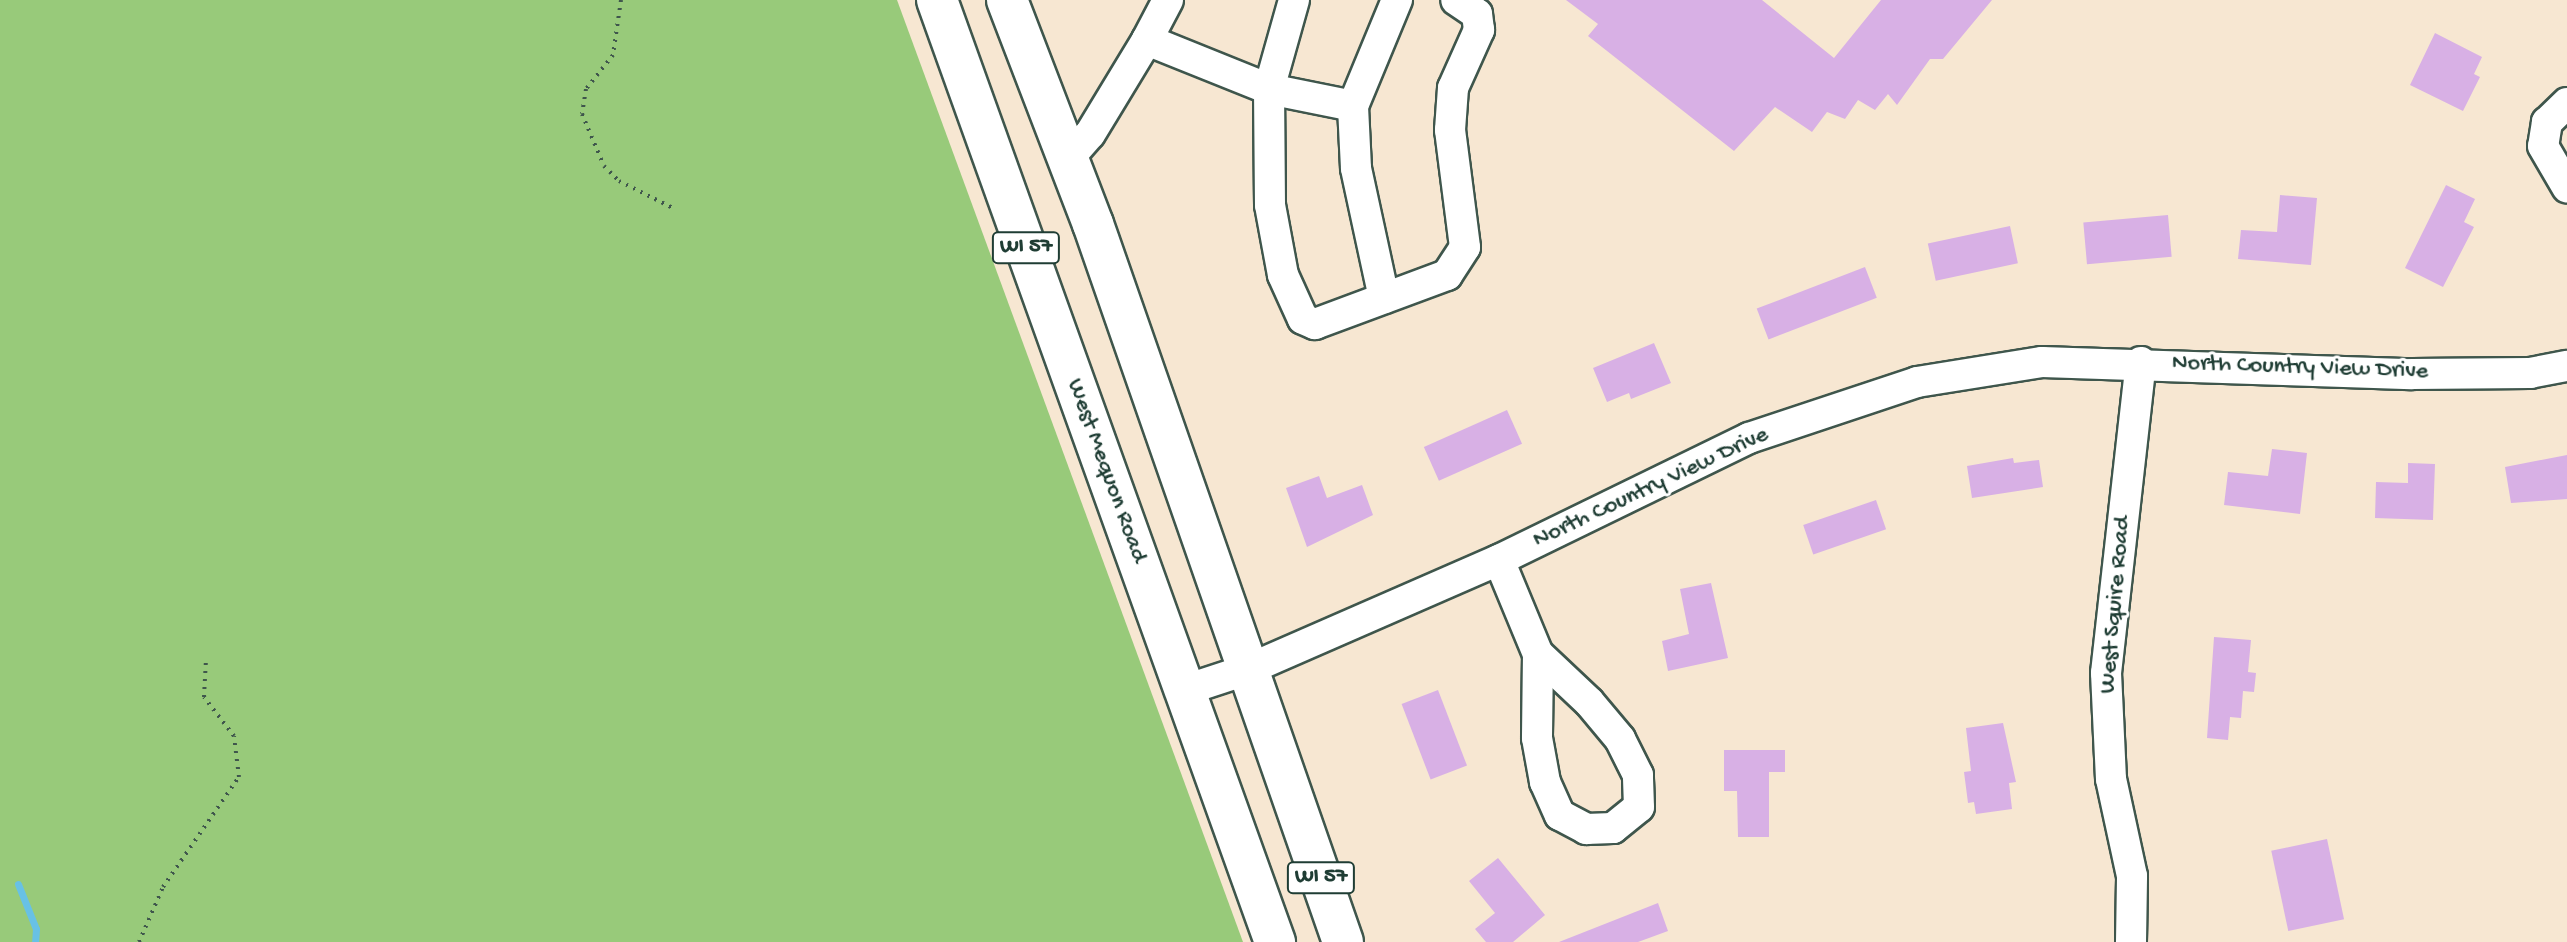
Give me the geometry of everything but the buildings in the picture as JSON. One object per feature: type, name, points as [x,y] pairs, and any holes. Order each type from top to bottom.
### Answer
[{"type":"main road","name":"West Mequon Road","points":[[937,0],[1275,942]]},
{"type":"main road","name":"WI 57","points":[[1007,0],[1068,159],[1343,942]]},
{"type":"street","points":[[1068,159],[1090,134],[1168,0]]},
{"type":"street","points":[[1294,0],[1269,89],[1270,205],[1283,275],[1303,319],[1315,324],[1447,275],[1465,247],[1450,130],[1453,88],[1479,30],[1477,14],[1456,0]]},
{"type":"street","points":[[1384,298],[1356,168],[1353,106],[1397,0]]},
{"type":"street","points":[[1147,40],[1269,89],[1353,106]]},
{"type":"street","points":[[2567,103],[2554,112],[2543,135],[2547,157],[2567,187]]},
{"type":"street","name":"North Country View Drive","points":[[1185,690],[1249,669],[1499,560],[1749,438],[1917,382],[2042,362],[2141,362],[2412,374],[2530,373],[2567,366]]},
{"type":"street","name":"West Squire Road","points":[[2131,942],[2132,876],[2111,779],[2106,673],[2141,362]]},
{"type":"street","points":[[1499,560],[1538,654],[1537,738],[1550,793],[1560,815],[1586,829],[1613,828],[1639,807],[1638,775],[1620,739],[1597,711],[1538,654]]},
{"type":"path","points":[[621,0],[613,55],[586,89],[582,114],[604,166],[619,181],[673,208]]},
{"type":"path","points":[[139,942],[163,887],[239,777],[234,736],[204,697],[206,659]]},
{"type":"green space","points":[[0,0],[897,0],[1243,942],[0,942]]},
{"type":"waterway","points":[[18,884],[36,929],[35,942]]}]
